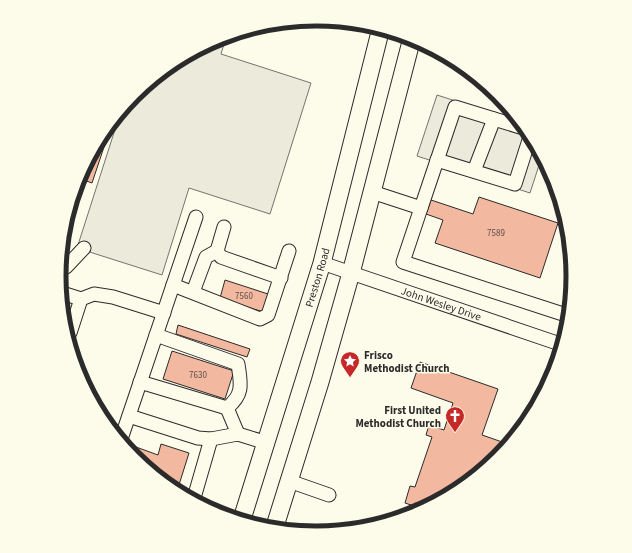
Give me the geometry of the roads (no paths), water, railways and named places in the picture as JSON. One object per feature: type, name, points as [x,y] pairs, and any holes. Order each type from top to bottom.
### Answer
[{"type":"main road","name":"Preston Road","points":[[243,516],[322,263],[379,35]]},
{"type":"main road","points":[[276,524],[320,382],[351,273],[410,44]]},
{"type":"street","points":[[516,126],[455,107],[403,262],[563,314]]},
{"type":"street","points":[[474,171],[494,119]]},
{"type":"street","points":[[437,160],[514,184],[528,143]]},
{"type":"street","points":[[372,192],[421,208]]},
{"type":"street","points":[[122,435],[196,217]]},
{"type":"street","points":[[193,292],[224,227]]},
{"type":"street","points":[[66,267],[84,248]]},
{"type":"street","points":[[173,284],[260,319],[268,315],[289,251]]},
{"type":"street","points":[[211,254],[280,278]]},
{"type":"street","name":"John Wesley Drive","points":[[322,263],[557,343]]},
{"type":"street","points":[[66,294],[81,299],[94,294],[106,296],[164,313]]},
{"type":"street","points":[[71,330],[81,299]]},
{"type":"street","points":[[156,335],[238,364],[241,385],[236,400],[227,408]]},
{"type":"street","points":[[140,382],[227,408]]},
{"type":"street","points":[[227,408],[238,434]]},
{"type":"street","points":[[129,416],[198,438],[211,439],[238,434],[267,443]]},
{"type":"street","points":[[195,495],[211,439]]},
{"type":"street","points":[[289,481],[329,495]]},
{"type":"place","name":"Frisco Methodist Church","points":[[350,378]]},
{"type":"place","name":"First United Methodist Church","points":[[455,433]]}]
